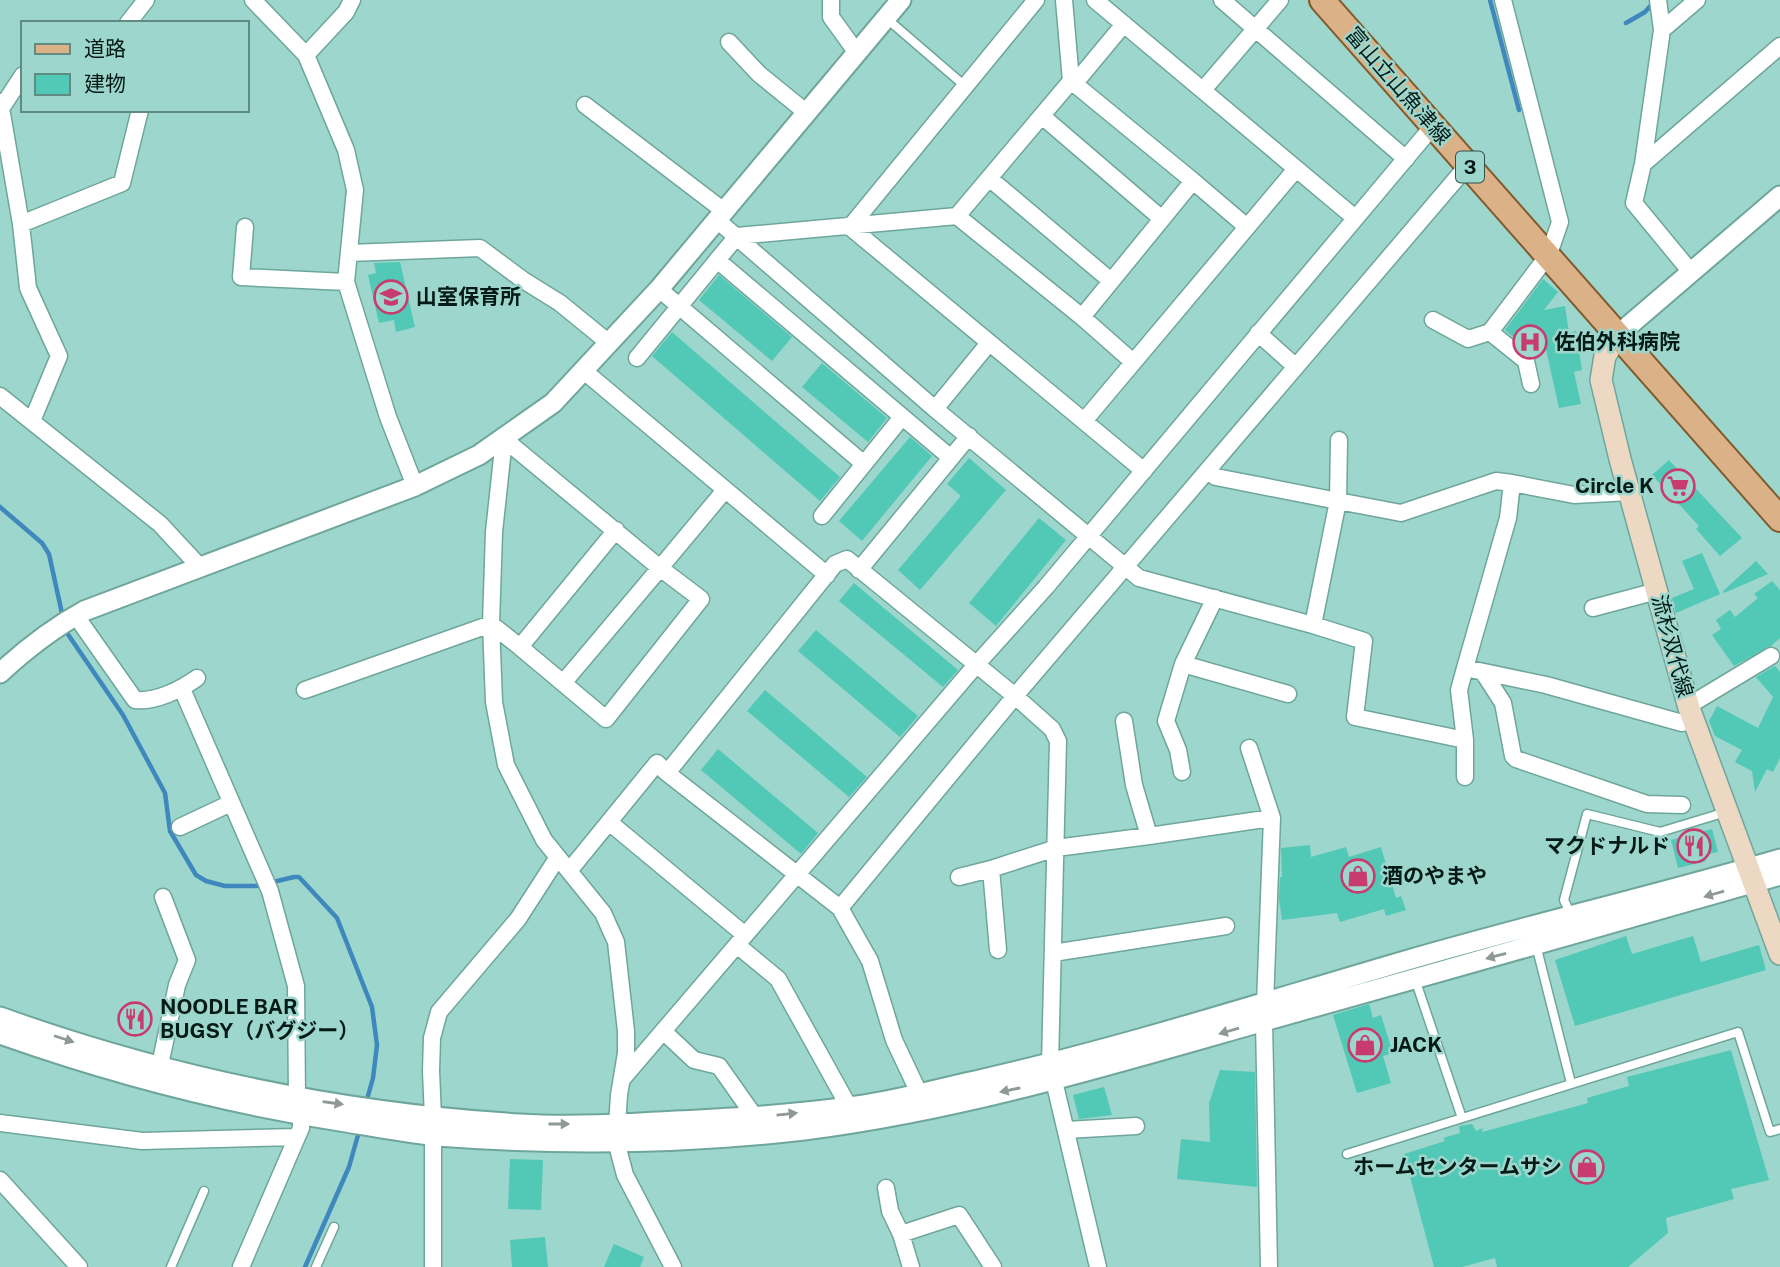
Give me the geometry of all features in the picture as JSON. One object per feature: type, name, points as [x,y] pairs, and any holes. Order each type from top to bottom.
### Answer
[{"type":"main road","name":"富山立山魚津線","points":[[1322,0],[1775,506]]},
{"type":"main road","name":"流杉双代線","points":[[1619,334],[1605,356],[1601,380],[1630,492],[1690,712],[1780,954]]},
{"type":"street","points":[[130,21],[146,0]]},
{"type":"street","points":[[253,0],[306,55],[346,150],[355,190],[346,282],[388,417],[415,486]]},
{"type":"street","points":[[306,55],[346,12],[352,0]]},
{"type":"street","points":[[831,0],[831,17],[857,53]]},
{"type":"street","points":[[0,673],[28,648],[76,615],[415,486],[460,465],[504,439],[553,403],[659,289],[901,0]]},
{"type":"street","points":[[850,227],[1036,0]]},
{"type":"street","points":[[1064,0],[1071,81],[1247,227]]},
{"type":"street","points":[[1095,0],[1355,218]]},
{"type":"street","points":[[1222,0],[1406,159]]},
{"type":"street","points":[[1203,90],[1280,0]]},
{"type":"street","points":[[1433,320],[1468,339],[1490,332],[1549,254],[1560,222],[1503,0]]},
{"type":"street","points":[[1658,0],[1661,30],[1643,164],[1634,203],[1690,271]]},
{"type":"street","points":[[1661,30],[1697,0]]},
{"type":"street","points":[[637,358],[737,236],[957,216],[1071,81],[1080,77],[1124,24]]},
{"type":"street","points":[[729,41],[759,74],[807,113]]},
{"type":"street","points":[[1643,164],[1780,46]]},
{"type":"street","points":[[21,78],[1,105],[21,224],[28,288],[59,356],[32,421]]},
{"type":"street","points":[[585,105],[720,215],[737,236],[935,409],[1139,578],[1364,640],[1355,717],[1465,740]]},
{"type":"street","points":[[21,224],[122,183],[140,112]]},
{"type":"street","points":[[1041,116],[1162,219]]},
{"type":"street","points":[[623,1078],[1089,536],[1433,126]]},
{"type":"street","points":[[840,908],[1015,696],[1468,165]]},
{"type":"street","points":[[1084,421],[1296,169]]},
{"type":"street","points":[[989,178],[1111,281]]},
{"type":"street","points":[[1082,317],[1193,181]]},
{"type":"street","points":[[1619,334],[1780,196]]},
{"type":"street","points":[[957,216],[1133,362]]},
{"type":"street","points":[[246,227],[241,277],[346,282]]},
{"type":"street","points":[[850,227],[1144,471]]},
{"type":"street","points":[[349,253],[480,248],[560,303],[609,343]]},
{"type":"street","points":[[718,260],[951,458]]},
{"type":"street","points":[[659,289],[864,464]]},
{"type":"street","points":[[1490,332],[1526,361],[1531,384]]},
{"type":"street","points":[[1258,333],[1296,367]]},
{"type":"street","points":[[935,409],[989,342]]},
{"type":"street","points":[[584,371],[827,575]]},
{"type":"street","points":[[0,396],[160,524],[199,566]]},
{"type":"street","points":[[822,516],[902,417]]},
{"type":"street","points":[[859,570],[969,436]]},
{"type":"street","points":[[491,624],[606,719],[701,599],[504,439]]},
{"type":"street","points":[[504,439],[494,532],[491,624],[494,702],[506,765],[544,840],[603,913],[616,942],[626,1031],[617,1133],[625,1175],[673,1267]]},
{"type":"street","points":[[1313,625],[1338,500],[1339,440]]},
{"type":"street","points":[[1207,471],[1216,477],[1401,513],[1496,481],[1574,495],[1630,492]]},
{"type":"street","points":[[1465,777],[1465,740],[1459,690],[1508,518],[1512,483]]},
{"type":"street","points":[[563,683],[725,489]]},
{"type":"street","points":[[520,647],[616,530]]},
{"type":"street","points":[[667,773],[835,564],[847,559],[1052,729],[1058,741],[1052,1072],[1098,1267]]},
{"type":"street","points":[[1592,608],[1657,591]]},
{"type":"street","points":[[1182,772],[1178,750],[1166,722],[1183,664],[1216,598]]},
{"type":"street","points":[[76,615],[135,700],[145,701],[182,689],[197,678]]},
{"type":"street","points":[[305,690],[491,624]]},
{"type":"street","points":[[1465,668],[1546,685],[1682,723],[1690,712],[1771,656]]},
{"type":"street","points":[[1183,664],[1288,694]]},
{"type":"street","points":[[1483,672],[1503,704],[1513,756],[1516,759],[1647,804],[1682,805]]},
{"type":"street","points":[[182,689],[270,891],[296,986],[301,1128],[244,1266]]},
{"type":"street","points":[[1124,721],[1134,785],[1149,836]]},
{"type":"street","points":[[1249,748],[1272,818],[1264,1013],[1269,1267]]},
{"type":"street","points":[[569,871],[657,763],[796,876],[840,908],[870,961],[894,1040],[919,1093]]},
{"type":"street","points":[[180,827],[231,803]]},
{"type":"street","points":[[959,877],[1056,848],[1272,818]]},
{"type":"street","points":[[609,822],[741,940],[778,979],[849,1107]]},
{"type":"street","points":[[433,1267],[432,1038],[439,1012],[518,919],[558,857]]},
{"type":"street","points":[[0,1034],[54,1054],[175,1089],[433,1126],[525,1124],[617,1133],[721,1137],[804,1130],[883,1118],[1264,1013],[1415,979],[1536,945],[1750,875],[1780,859]]},
{"type":"street","points":[[991,869],[998,950]]},
{"type":"street","points":[[1264,1013],[1408,960],[1572,916],[1750,875],[1780,875]]},
{"type":"street","points":[[160,1065],[177,985],[187,960],[163,897]]},
{"type":"street","points":[[1053,953],[1226,926]]},
{"type":"street","points":[[0,1017],[66,1041],[160,1065],[299,1107]]},
{"type":"street","points":[[663,1031],[694,1060],[719,1066],[755,1117]]},
{"type":"street","points":[[617,1133],[849,1107],[1052,1072]]},
{"type":"street","points":[[0,1123],[142,1141],[297,1137]]},
{"type":"street","points":[[1066,1130],[1136,1126]]},
{"type":"street","points":[[3,1188],[79,1267]]},
{"type":"street","points":[[886,1188],[890,1211],[901,1234],[911,1267]]},
{"type":"street","points":[[901,1234],[959,1214],[993,1267]]},
{"type":"lane","points":[[886,18],[965,86]]},
{"type":"lane","points":[[1572,916],[1564,900],[1587,814],[1660,832],[1726,812]]},
{"type":"lane","points":[[1536,945],[1572,1083]]},
{"type":"lane","points":[[1415,979],[1462,1118]]},
{"type":"lane","points":[[1347,1154],[1738,1032],[1770,1132],[1780,1129]]},
{"type":"lane","points":[[171,1267],[204,1191]]},
{"type":"lane","points":[[316,1267],[334,1227]]},
{"type":"building","name":"山室保育所","points":[[400,262],[415,327],[396,332],[394,320],[379,323],[368,275],[376,273],[374,263]]},
{"type":"building","points":[[719,275],[792,337],[772,361],[699,300]]},
{"type":"building","name":"佐伯外科病院","points":[[1543,279],[1558,292],[1544,310],[1565,306],[1569,333],[1576,331],[1582,370],[1574,372],[1581,404],[1559,408],[1543,336],[1531,352],[1505,330]]},
{"type":"building","points":[[672,332],[840,477],[820,501],[652,356]]},
{"type":"building","points":[[822,363],[887,418],[868,442],[802,387]]},
{"type":"building","points":[[910,437],[932,456],[862,541],[839,521]]},
{"type":"building","points":[[969,458],[1006,490],[920,590],[898,570],[961,496],[947,484]]},
{"type":"building","points":[[1669,460],[1742,538],[1720,556],[1696,529],[1699,526],[1652,475]]},
{"type":"building","points":[[1039,518],[1066,540],[996,626],[969,603]]},
{"type":"building","points":[[1702,553],[1720,594],[1676,613],[1672,598],[1694,589],[1682,561]]},
{"type":"building","points":[[1756,561],[1768,574],[1724,593],[1723,591]]},
{"type":"building","points":[[1772,581],[1780,590],[1780,638],[1771,646],[1734,666],[1712,635],[1721,629],[1716,620],[1730,610],[1735,617],[1758,598],[1754,594]]},
{"type":"building","points":[[854,583],[958,670],[943,687],[839,601]]},
{"type":"building","points":[[816,630],[918,716],[900,737],[798,651]]},
{"type":"building","points":[[1775,666],[1780,672],[1780,758],[1773,772],[1767,769],[1755,792],[1752,771],[1735,762],[1742,750],[1715,736],[1709,721],[1717,706],[1758,728],[1773,697],[1756,677]]},
{"type":"building","points":[[765,690],[867,777],[849,797],[747,711]]},
{"type":"building","points":[[718,749],[818,833],[801,854],[701,770]]},
{"type":"building","name":"マクドナルド","points":[[1712,829],[1718,852],[1704,855],[1706,861],[1678,868],[1671,840]]},
{"type":"building","points":[[1310,845],[1311,857],[1346,847],[1349,857],[1381,847],[1396,898],[1401,896],[1406,910],[1386,916],[1384,909],[1340,922],[1337,913],[1282,920],[1279,899],[1282,877],[1281,848]]},
{"type":"building","points":[[1626,936],[1632,954],[1693,936],[1701,962],[1759,945],[1766,970],[1575,1026],[1555,960]]},
{"type":"building","points":[[1369,1004],[1373,1018],[1381,1015],[1393,1053],[1383,1056],[1391,1083],[1357,1093],[1333,1015]]},
{"type":"building","name":"NOODLE BAR BUGSY（バグジー）","points":[[126,1007],[149,1014],[146,1033],[120,1024]]},
{"type":"building","name":"ホームセンタームサシ","points":[[1731,1050],[1769,1180],[1731,1189],[1734,1199],[1666,1218],[1668,1233],[1628,1267],[1497,1267],[1495,1258],[1462,1267],[1434,1267],[1404,1154],[1445,1141],[1443,1138],[1460,1133],[1459,1126],[1472,1124],[1476,1131],[1483,1128],[1482,1132],[1588,1103],[1587,1098],[1629,1086],[1627,1077]]},
{"type":"building","points":[[1220,1070],[1255,1072],[1257,1187],[1177,1179],[1181,1139],[1210,1142],[1209,1103]]},
{"type":"building","points":[[1104,1087],[1112,1115],[1079,1119],[1073,1095]]},
{"type":"building","points":[[510,1159],[543,1160],[541,1210],[508,1209]]},
{"type":"building","points":[[545,1237],[548,1267],[512,1267],[510,1240]]},
{"type":"building","points":[[614,1244],[644,1257],[640,1267],[604,1267]]},
{"type":"waterway","points":[[1490,0],[1519,110]]},
{"type":"waterway","points":[[1626,23],[1645,12],[1653,3]]},
{"type":"waterway","points":[[0,507],[42,543],[49,554],[63,618]]},
{"type":"waterway","points":[[65,630],[123,715],[165,793],[170,831],[196,875],[225,886],[256,886],[299,877],[337,918],[372,1007],[377,1045],[373,1078],[366,1103]]},
{"type":"waterway","points":[[305,1267],[349,1167],[360,1128]]},
{"type":"place","name":"山室保育所","points":[[391,297]]},
{"type":"place","name":"佐伯外科病院","points":[[1530,342]]},
{"type":"place","name":"Circle K","points":[[1678,486]]},
{"type":"place","name":"マクドナルド","points":[[1694,846]]},
{"type":"place","name":"酒のやまや","points":[[1358,876]]},
{"type":"place","name":"NOODLE BAR BUGSY（バグジー）","points":[[135,1019]]},
{"type":"place","name":"JACK","points":[[1365,1045]]},
{"type":"place","name":"ホームセンタームサシ","points":[[1587,1167]]}]
